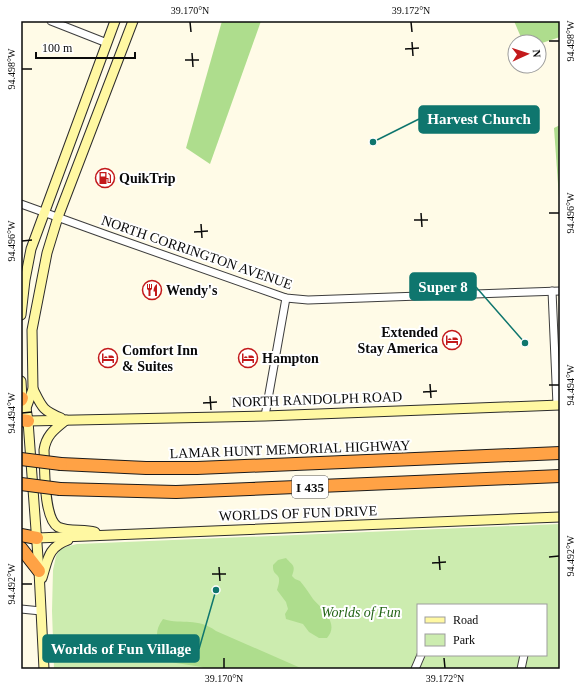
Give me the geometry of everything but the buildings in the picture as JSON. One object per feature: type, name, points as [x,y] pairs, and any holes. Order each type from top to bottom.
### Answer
[{"type":"highway","name":"LAMAR HUNT MEMORIAL HIGHWAY","points":[[21,459],[61,464],[146,468],[197,468],[560,453]]},
{"type":"highway","name":"I 435","points":[[21,484],[60,489],[176,492],[560,476]]},
{"type":"highway","points":[[21,535],[37,538]]},
{"type":"highway","points":[[21,548],[26,553],[40,577]]},
{"type":"main road","points":[[21,315],[25,280],[31,249],[115,21]]},
{"type":"main road","points":[[108,534],[89,530],[70,530],[58,527],[51,520],[47,507],[44,450],[45,443],[50,433],[66,420],[48,413],[42,407],[33,389],[32,330],[47,253],[58,217],[133,21]]},
{"type":"main road","points":[[112,30],[127,36]]},
{"type":"main road","points":[[21,381],[37,538],[44,669]]},
{"type":"main road","points":[[23,402],[33,389]]},
{"type":"main road","name":"NORTH RANDOLPH ROAD","points":[[24,420],[265,416],[558,405]]},
{"type":"main road","name":"WORLDS OF FUN DRIVE","points":[[37,538],[560,517]]},
{"type":"main road","points":[[40,577],[50,553],[59,543],[74,537]]},
{"type":"street","points":[[51,21],[108,43]]},
{"type":"street","name":"NORTH CORRINGTON AVENUE","points":[[21,204],[286,298],[308,300],[556,291]]},
{"type":"street","points":[[556,291],[558,405]]},
{"type":"street","points":[[265,416],[286,298]]},
{"type":"street","points":[[21,609],[41,611]]},
{"type":"street","points":[[415,669],[421,656]]},
{"type":"street","points":[[521,669],[524,656]]},
{"type":"green space","points":[[222,21],[261,21],[210,164],[186,148]]},
{"type":"green space","points":[[514,21],[560,21],[560,37],[547,41],[547,34],[520,34]]},
{"type":"green space","points":[[560,125],[560,212],[554,128]]},
{"type":"green space","name":"Worlds of Fun","points":[[560,524],[560,669],[54,669],[52,611],[53,570],[56,556],[60,549],[77,544]]},
{"type":"green space","points":[[286,558],[294,568],[292,576],[300,581],[325,612],[331,622],[332,627],[327,638],[319,638],[309,632],[303,624],[286,619],[285,614],[288,609],[286,602],[277,590],[279,577],[274,572],[273,565],[278,560]]},
{"type":"green space","points":[[163,619],[203,624],[303,669],[204,669],[202,667],[165,660],[157,640],[158,629]]},
{"type":"place","name":"Harvest Church","points":[[373,142]]},
{"type":"place","name":"QuikTrip","points":[[105,178]]},
{"type":"place","name":"Wendy's","points":[[152,290]]},
{"type":"place","name":"Extended Stay America","points":[[452,340]]},
{"type":"place","name":"Super 8","points":[[525,343]]},
{"type":"place","name":"Comfort Inn & Suites","points":[[108,358]]},
{"type":"place","name":"Hampton","points":[[248,358]]},
{"type":"place","name":"Worlds of Fun Village","points":[[216,590]]}]
